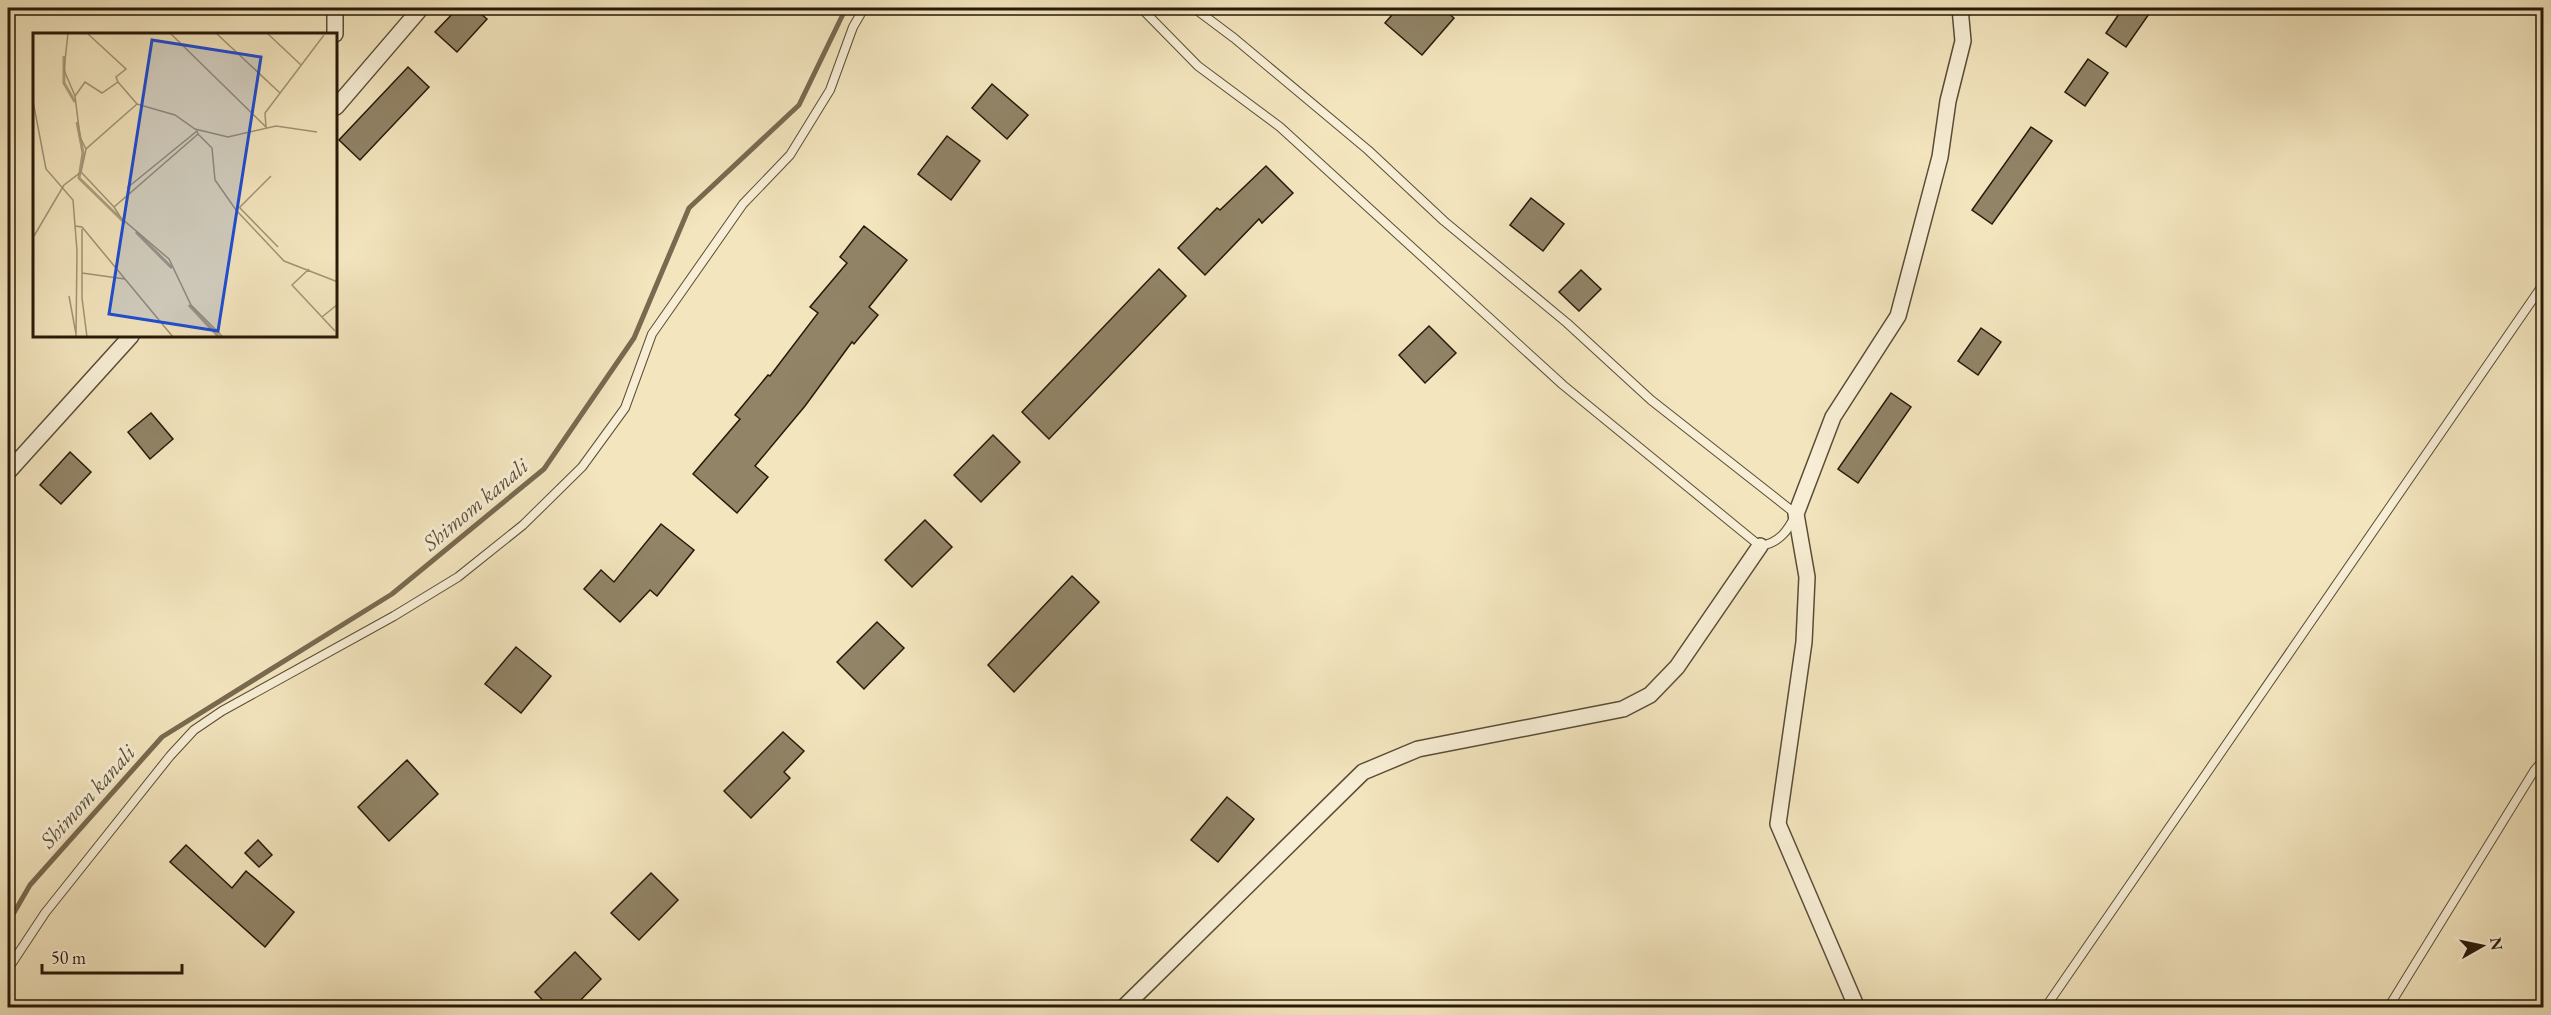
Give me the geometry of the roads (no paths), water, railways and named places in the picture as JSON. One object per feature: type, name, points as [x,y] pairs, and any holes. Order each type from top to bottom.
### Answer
[{"type":"street","points":[[335,8],[335,33]]},
{"type":"street","points":[[338,104],[421,8]]},
{"type":"street","points":[[1857,1008],[1778,824],[1804,642],[1807,577],[1796,514],[1833,417],[1898,316],[1940,157],[1948,101],[1963,41],[1960,8]]},
{"type":"street","points":[[8,472],[129,338]]},
{"type":"street","points":[[1125,1007],[1363,772],[1419,749],[1623,709],[1650,695],[1677,667],[1760,546]]},
{"type":"lane","points":[[8,969],[45,913],[170,756],[194,730],[222,711],[394,616],[458,577],[523,525],[582,467],[625,408],[652,334],[743,204],[790,155],[830,90],[853,27],[864,8]]},
{"type":"lane","points":[[1141,8],[1198,66],[1280,127],[1563,385],[1760,546],[1769,544],[1788,531],[1796,514],[1651,400],[1568,323],[1444,221],[1368,150],[1234,38],[1194,8]]},
{"type":"lane","points":[[2045,1008],[2544,283]]},
{"type":"lane","points":[[2388,1008],[2534,771],[2544,759]]},
{"type":"waterway","name":"Shimom kanali","points":[[8,923],[30,885],[162,737],[392,594],[544,469],[634,338],[689,208],[799,105],[846,8]]}]
